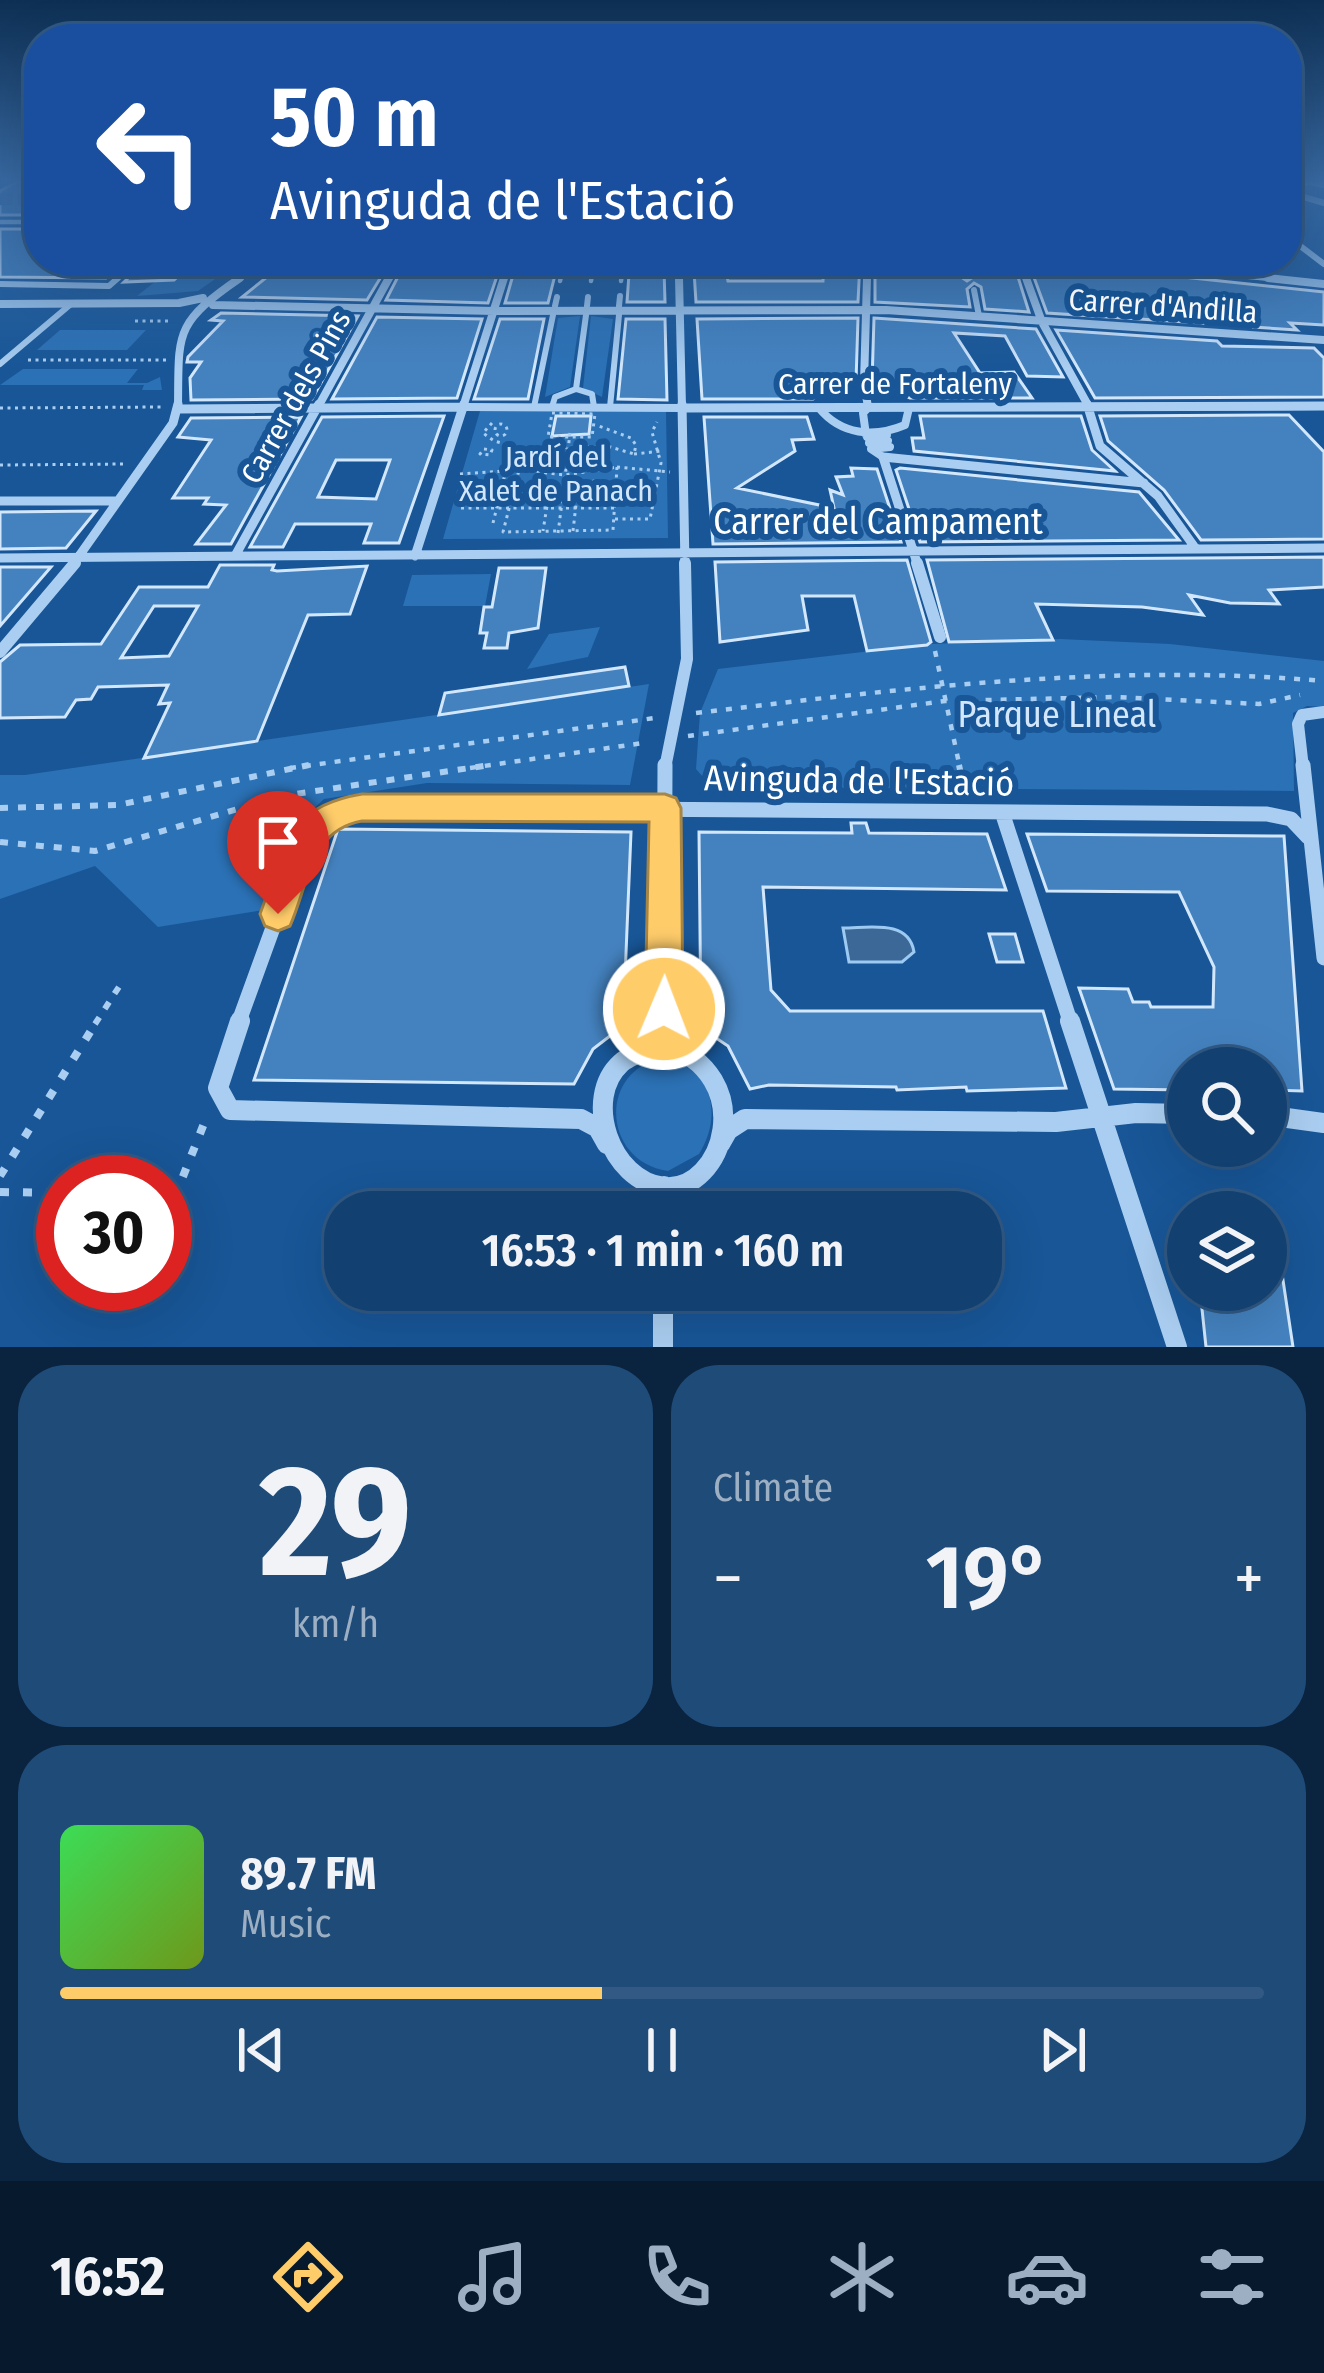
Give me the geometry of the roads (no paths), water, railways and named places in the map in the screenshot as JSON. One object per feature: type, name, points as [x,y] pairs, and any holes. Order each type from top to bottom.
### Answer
[{"type":"street","points":[[1302,247],[1324,264]]},
{"type":"street","points":[[1312,255],[1324,254]]},
{"type":"street","points":[[0,652],[80,557],[180,409],[174,364],[194,310],[245,276]]},
{"type":"street","points":[[187,323],[255,276]]},
{"type":"street","name":"Carrer dels Pins","points":[[235,556],[391,276]]},
{"type":"street","points":[[415,556],[506,276]]},
{"type":"street","points":[[560,281],[561,276]]},
{"type":"street","points":[[591,281],[592,276]]},
{"type":"street","points":[[621,281],[622,276]]},
{"type":"street","points":[[664,1044],[665,808],[671,716],[687,659],[689,553],[677,276]]},
{"type":"street","points":[[867,276],[864,383],[868,408],[884,432]]},
{"type":"street","points":[[1025,276],[1042,322],[1090,409],[1100,446],[1144,483],[1196,549]]},
{"type":"street","points":[[1241,276],[1324,284]]},
{"type":"street","points":[[974,290],[980,316]]},
{"type":"street","points":[[0,304],[179,303],[216,294]]},
{"type":"street","points":[[603,409],[620,296]]},
{"type":"street","name":"Carrer d'Andilla","points":[[213,305],[495,311],[866,310],[1324,340]]},
{"type":"street","points":[[534,407],[555,306]]},
{"type":"street","points":[[576,389],[587,306]]},
{"type":"street","points":[[552,407],[555,397],[576,389],[592,394],[603,409]]},
{"type":"street","name":"Carrer de Fortaleny","points":[[465,407],[1324,406]]},
{"type":"street","points":[[180,409],[465,407]]},
{"type":"street","points":[[819,408],[838,426],[887,435],[867,437],[888,441],[869,443],[890,446],[871,449],[883,457],[1144,483]]},
{"type":"street","points":[[867,434],[863,413],[868,408]]},
{"type":"street","points":[[867,434],[904,425],[909,408]]},
{"type":"street","points":[[883,457],[940,637]]},
{"type":"street","points":[[0,501],[118,502]]},
{"type":"street","name":"Carrer del Campament","points":[[0,558],[1324,548]]},
{"type":"street","points":[[1320,704],[1302,715],[1298,724],[1324,958]]},
{"type":"street","name":"Avinguda de l'Estació","points":[[607,1144],[598,1128],[581,1119],[242,1114],[230,1110],[218,1088],[306,837],[329,813],[362,807],[1267,814],[1291,819],[1308,837]]},
{"type":"street","points":[[1002,812],[1177,1347]]},
{"type":"street","points":[[720,1144],[725,1106],[715,1078],[697,1057],[664,1044],[644,1049],[616,1070],[602,1105],[607,1144],[629,1174],[664,1186],[698,1174],[720,1144],[728,1130],[745,1119],[1056,1122],[1167,1115]]},
{"type":"street","points":[[1287,1118],[1324,1123]]},
{"type":"street","points":[[664,1186],[664,1191]]},
{"type":"street","points":[[663,1311],[663,1347]]},
{"type":"lane","points":[[0,284],[109,286],[121,276]]},
{"type":"lane","points":[[2,362],[71,304]]},
{"type":"park label","name":"Jardí del Xalet de Panach","points":[[556,474]]},
{"type":"park label","name":"Parque Lineal","points":[[1057,714]]}]
